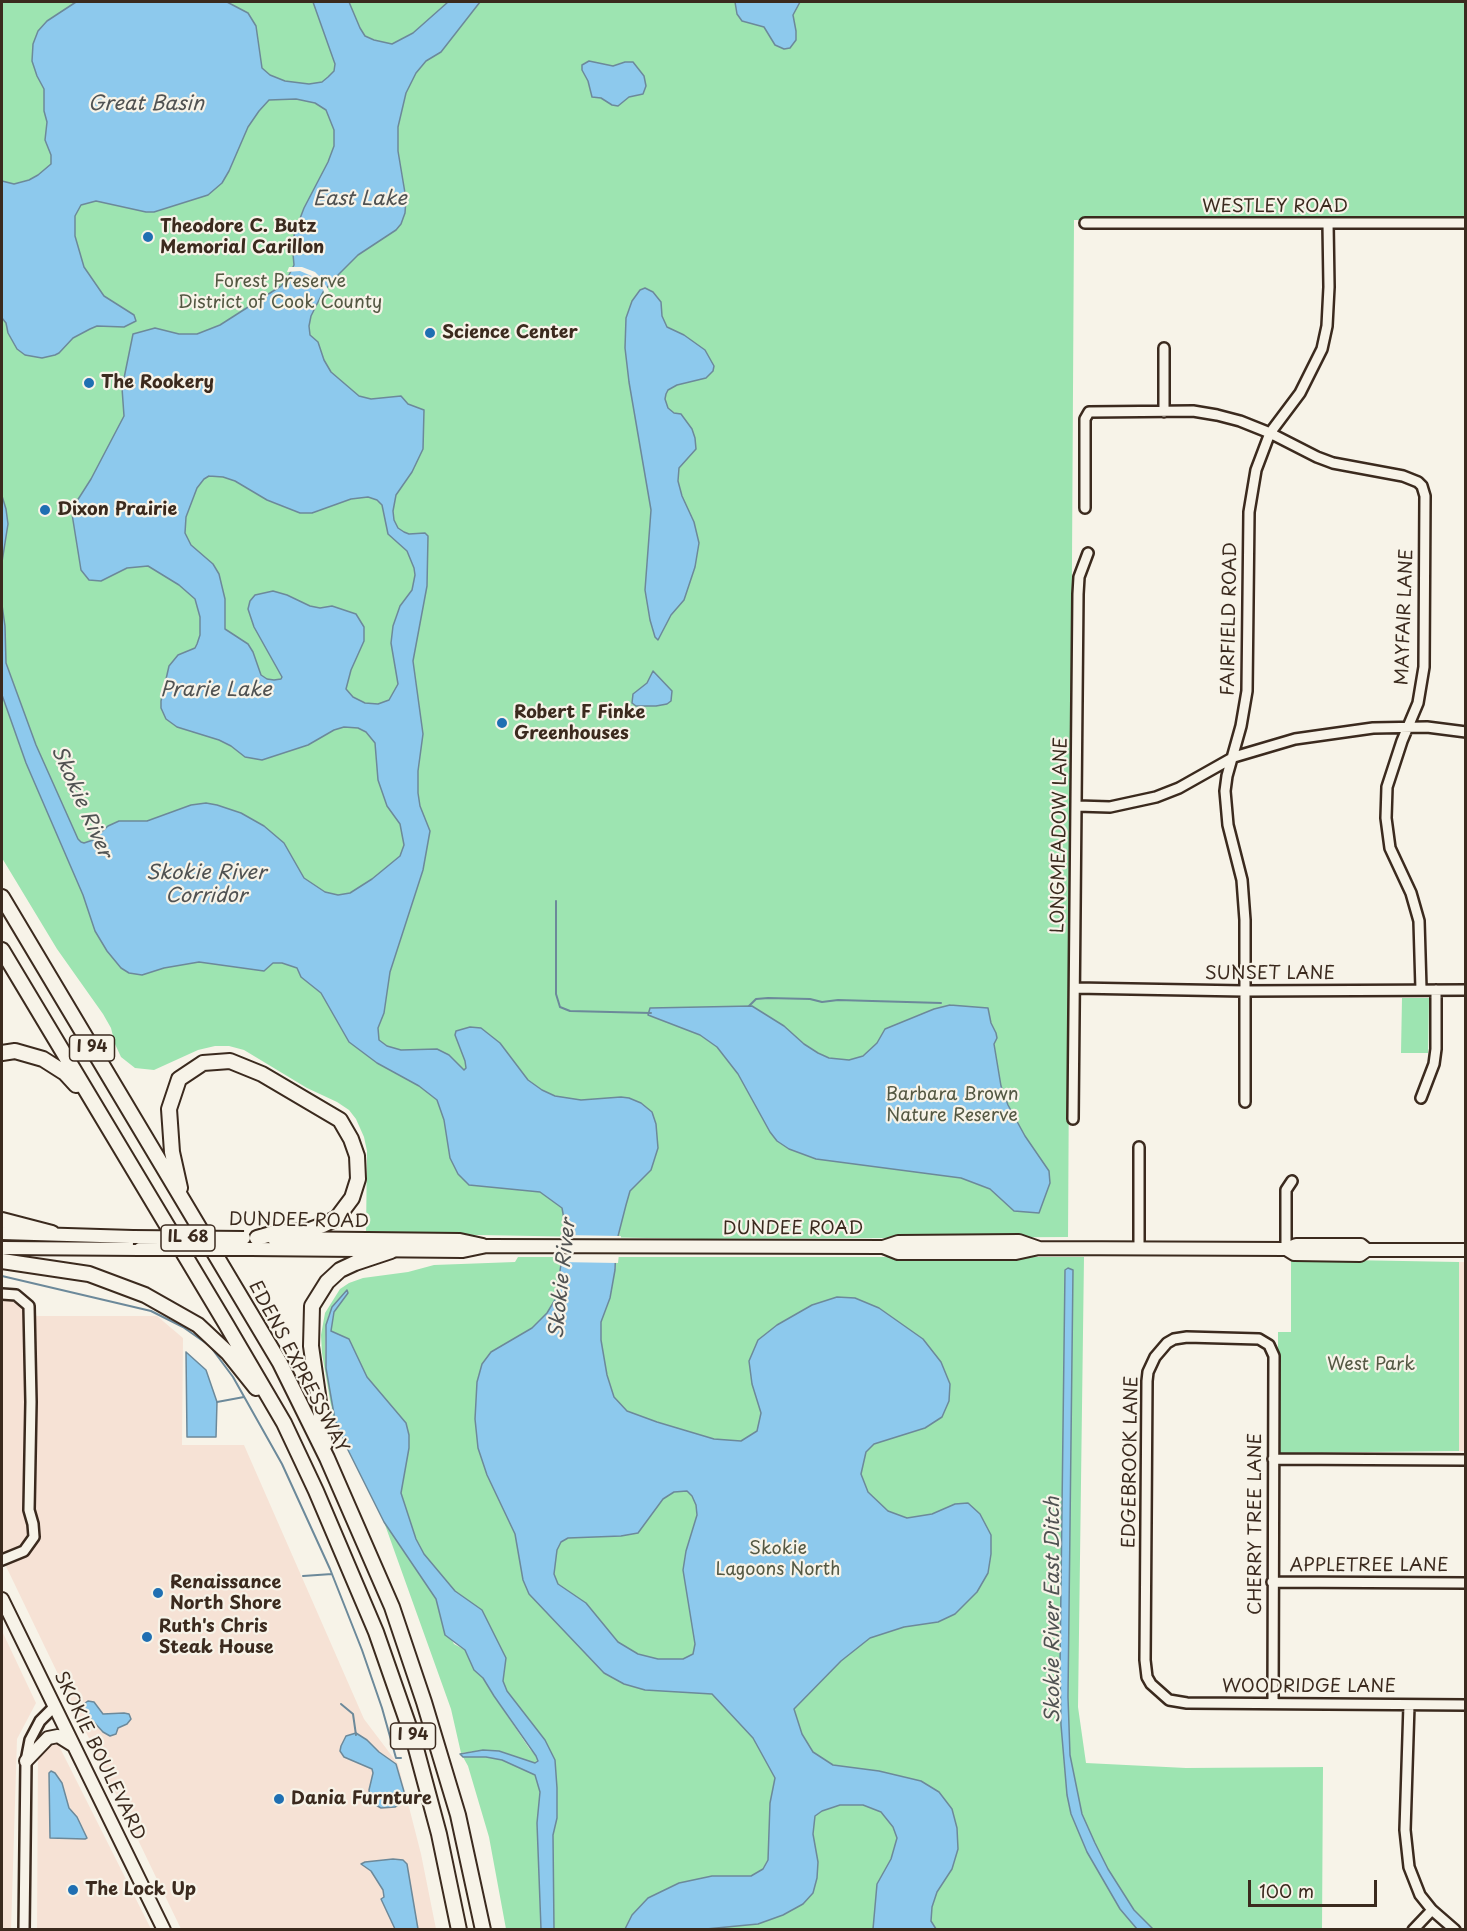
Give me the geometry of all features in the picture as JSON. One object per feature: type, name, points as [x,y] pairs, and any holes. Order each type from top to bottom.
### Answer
[{"type":"highway","name":"EDENS EXPRESSWAY","points":[[2,897],[280,1363],[327,1458],[392,1607],[424,1702],[458,1815],[483,1929]]},
{"type":"highway","name":"I 94","points":[[2,950],[284,1423],[316,1491],[376,1632],[414,1741],[439,1834],[459,1929]]},
{"type":"highway","points":[[2,1053],[15,1051],[43,1059],[65,1073],[91,1099]]},
{"type":"highway","points":[[183,1199],[172,1152],[169,1109],[179,1079],[203,1063],[230,1061],[262,1074],[340,1120],[351,1139],[357,1156],[358,1179],[352,1198],[336,1218],[307,1231],[278,1232],[251,1242]]},
{"type":"highway","points":[[2,1220],[52,1233]]},
{"type":"highway","points":[[327,1458],[310,1346],[312,1306],[327,1282],[340,1270],[391,1251]]},
{"type":"highway","points":[[2,1261],[89,1274],[145,1295],[198,1325],[228,1353],[284,1423]]},
{"type":"main road","name":"DUNDEE ROAD","points":[[2,1233],[52,1233],[251,1242],[391,1251],[463,1251],[487,1246]]},
{"type":"main road","name":"DUNDEE ROAD","points":[[2,1248],[140,1249],[251,1242],[460,1240],[487,1246],[882,1247],[898,1253],[1016,1253],[1039,1248],[1286,1249],[1296,1245],[1361,1245],[1366,1250],[1466,1250]]},
{"type":"main road","name":"SKOKIE BOULEVARD","points":[[2,1599],[165,1929]]},
{"type":"main road","points":[[26,1761],[48,1738],[58,1737],[75,1746]]},
{"type":"street","name":"WESTLEY ROAD","points":[[1085,223],[1466,223]]},
{"type":"street","name":"FAIRFIELD ROAD","points":[[1245,1101],[1245,920],[1242,880],[1226,807],[1227,776],[1234,757],[1247,691],[1249,512],[1256,470],[1270,434],[1300,393],[1322,349],[1327,326],[1329,297],[1328,224]]},
{"type":"street","points":[[1164,348],[1164,412]]},
{"type":"street","points":[[1085,508],[1086,415],[1089,412],[1193,411],[1240,421],[1270,434]]},
{"type":"street","name":"MAYFAIR LANE","points":[[1270,434],[1325,460],[1347,467],[1403,476],[1418,482],[1425,496],[1424,668],[1418,703],[1402,741],[1387,787],[1386,818],[1390,848],[1412,892],[1419,921],[1420,989]]},
{"type":"street","name":"LONGMEADOW LANE","points":[[1073,1119],[1078,583],[1088,553]]},
{"type":"street","points":[[1077,806],[1110,807],[1156,797],[1179,788],[1234,757],[1295,739],[1330,732],[1409,727],[1466,732]]},
{"type":"street","name":"SUNSET LANE","points":[[1075,988],[1244,991],[1466,990]]},
{"type":"street","points":[[1421,1098],[1432,1071],[1436,1049],[1436,990]]},
{"type":"street","points":[[1139,1147],[1139,1248]]},
{"type":"street","points":[[1286,1249],[1286,1190],[1292,1181]]},
{"type":"street","points":[[2,1294],[16,1295],[29,1306],[31,1402],[29,1510],[34,1537],[24,1551],[2,1560]]},
{"type":"street","name":"EDGEBROOK LANE","points":[[1156,1690],[1147,1677],[1144,1660],[1147,1381],[1150,1365],[1162,1348],[1174,1339],[1251,1338],[1259,1339],[1269,1345]]},
{"type":"street","name":"CHERRY TREE LANE","points":[[1269,1345],[1275,1363],[1273,1703]]},
{"type":"street","points":[[1273,1459],[1466,1460]]},
{"type":"street","name":"APPLETREE LANE","points":[[1272,1582],[1466,1583]]},
{"type":"street","name":"WOODRIDGE LANE","points":[[1156,1690],[1169,1700],[1178,1702],[1466,1705]]},
{"type":"street","points":[[1409,1705],[1407,1850],[1414,1881],[1420,1894],[1432,1910],[1455,1929]]},
{"type":"street","points":[[24,1929],[26,1761],[30,1740],[40,1721],[55,1706]]},
{"type":"street","points":[[1413,1929],[1432,1910]]},
{"type":"shaded area","points":[[1459,1262],[1465,1262],[1466,1451],[1459,1451]]},
{"type":"shaded area","points":[[2,1298],[9,1298],[37,1316],[157,1316],[183,1338],[182,1445],[244,1445],[364,1719],[398,1764],[421,1854],[436,1929],[181,1929],[2,1558]]},
{"type":"shaded area","points":[[2,1631],[36,1703],[17,1739],[11,1930],[2,1929]]},
{"type":"shaded area","points":[[55,1738],[151,1929],[37,1930],[38,1752]]},
{"type":"green space","name":"Forest Preserve District of Cook County","points":[[2,2],[1465,2],[1465,219],[1074,220],[1068,1237],[703,1239],[366,1233],[367,1151],[364,1137],[349,1110],[244,1050],[229,1046],[198,1050],[154,1070],[135,1068],[121,1057],[111,1028],[103,1014],[57,949],[2,858]]},
{"type":"green space","points":[[1402,998],[1429,998],[1428,1053],[1401,1053]]},
{"type":"green space","name":"Skokie Lagoons North","points":[[518,1257],[1084,1257],[1078,1707],[1086,1763],[1186,1768],[1323,1767],[1322,1929],[549,1929],[550,1779],[439,1588],[329,1363],[332,1312],[329,1314],[326,1325],[325,1346],[326,1368],[335,1419],[333,1418],[321,1335],[325,1313],[340,1289],[349,1283],[363,1278],[408,1272],[434,1265],[515,1262]]},
{"type":"green space","name":"West Park","points":[[1291,1259],[1459,1262],[1459,1451],[1278,1453],[1278,1332],[1291,1332]]},
{"type":"green space","points":[[384,1522],[436,1599],[441,1620],[454,1644],[465,1650],[474,1669],[483,1678],[538,1762],[483,1750],[461,1753],[451,1709]]},
{"type":"green space","points":[[463,1757],[502,1760],[535,1775],[540,1792],[537,1823],[541,1929],[506,1929],[489,1837],[468,1766]]},
{"type":"water","points":[[76,2],[227,2],[248,13],[256,26],[262,68],[270,75],[285,81],[309,84],[322,82],[334,71],[335,64],[313,2],[349,2],[365,36],[392,44],[413,33],[448,2],[480,2],[441,52],[426,61],[416,73],[406,93],[398,127],[398,151],[406,199],[401,224],[396,230],[358,255],[339,274],[323,292],[311,316],[309,326],[310,335],[318,342],[331,372],[359,396],[371,399],[401,396],[408,404],[424,410],[423,449],[412,472],[396,495],[393,511],[398,528],[409,534],[425,533],[428,536],[427,586],[413,661],[423,734],[418,771],[418,793],[420,806],[430,831],[423,870],[390,972],[384,1013],[378,1028],[379,1040],[387,1046],[401,1050],[437,1049],[449,1055],[464,1070],[465,1061],[455,1035],[456,1031],[470,1027],[481,1028],[500,1043],[528,1080],[542,1090],[555,1096],[581,1100],[629,1098],[641,1103],[652,1112],[656,1124],[658,1148],[651,1170],[630,1191],[616,1244],[615,1270],[610,1298],[601,1322],[601,1340],[607,1375],[614,1397],[627,1411],[714,1439],[741,1441],[757,1431],[761,1413],[752,1384],[749,1361],[758,1340],[777,1325],[812,1305],[837,1297],[855,1298],[879,1308],[923,1339],[941,1362],[950,1384],[949,1401],[942,1417],[925,1428],[874,1444],[866,1452],[861,1474],[868,1492],[888,1511],[907,1518],[932,1514],[955,1504],[968,1503],[980,1514],[991,1535],[988,1573],[977,1592],[955,1614],[938,1622],[904,1627],[870,1638],[841,1661],[794,1709],[802,1734],[813,1752],[833,1765],[879,1771],[921,1781],[939,1792],[952,1809],[957,1828],[958,1849],[952,1869],[937,1892],[932,1907],[931,1921],[936,1929],[873,1929],[877,1884],[891,1859],[897,1838],[893,1827],[881,1812],[863,1805],[840,1805],[815,1816],[813,1834],[818,1862],[817,1878],[813,1893],[803,1904],[783,1915],[758,1924],[706,1929],[625,1929],[632,1915],[648,1898],[679,1883],[712,1876],[751,1876],[763,1869],[768,1860],[770,1803],[775,1778],[753,1738],[712,1694],[645,1690],[624,1684],[604,1673],[529,1594],[523,1580],[515,1534],[487,1475],[478,1448],[475,1419],[477,1382],[482,1364],[491,1352],[532,1328],[547,1313],[556,1298],[566,1230],[562,1208],[540,1192],[469,1185],[458,1174],[450,1158],[444,1120],[437,1100],[419,1086],[377,1063],[349,1042],[321,993],[301,977],[297,968],[282,963],[273,963],[264,971],[199,962],[164,968],[142,975],[129,973],[121,968],[107,951],[95,931],[83,895],[26,763],[2,695],[2,605],[6,663],[36,745],[81,842],[93,840],[108,826],[119,821],[147,821],[191,805],[206,803],[217,805],[241,813],[264,826],[284,843],[304,878],[325,892],[338,895],[350,893],[372,879],[400,856],[404,845],[400,824],[387,806],[378,780],[375,743],[366,732],[358,728],[344,727],[308,745],[262,760],[245,757],[219,740],[177,727],[166,719],[161,708],[161,701],[169,666],[178,655],[195,648],[200,635],[200,617],[195,599],[179,585],[148,566],[127,568],[101,581],[89,580],[81,570],[72,514],[124,416],[122,388],[133,334],[155,328],[179,334],[197,334],[220,325],[281,286],[287,279],[294,265],[292,243],[296,229],[334,146],[334,130],[326,110],[315,103],[296,99],[269,100],[248,127],[222,183],[208,195],[154,212],[96,201],[81,205],[75,216],[75,236],[84,267],[104,296],[134,315],[136,321],[124,327],[97,326],[73,338],[55,355],[42,358],[25,355],[17,349],[2,318],[2,181],[14,184],[29,180],[51,164],[51,155],[45,140],[47,122],[44,111],[44,89],[32,61],[33,44],[38,31],[47,21]],"holes":[[[209,476],[235,481],[267,500],[300,513],[312,513],[351,499],[368,497],[377,500],[382,505],[388,534],[407,551],[415,575],[412,590],[400,606],[393,626],[391,643],[398,684],[389,700],[378,704],[365,703],[353,697],[346,689],[351,670],[364,641],[364,627],[356,614],[332,606],[320,608],[310,606],[273,591],[255,595],[248,609],[254,627],[282,677],[274,680],[261,675],[248,644],[225,629],[225,599],[219,574],[213,564],[191,545],[185,533],[186,517],[197,488]],[[687,1491],[696,1505],[697,1515],[683,1570],[695,1644],[693,1654],[683,1659],[658,1659],[638,1654],[618,1642],[586,1603],[558,1584],[554,1574],[557,1550],[561,1542],[568,1538],[638,1533],[663,1499],[674,1492]]]},
{"type":"water","points":[[735,2],[800,2],[793,15],[796,40],[790,48],[784,49],[775,45],[764,27],[742,21],[737,14]]},
{"type":"water","points":[[589,61],[613,66],[633,62],[644,76],[646,86],[643,94],[629,97],[618,106],[601,98],[592,97],[588,81],[582,70],[582,65]]},
{"type":"water","points":[[645,288],[653,292],[661,302],[662,316],[667,327],[684,335],[705,350],[714,366],[713,371],[706,378],[677,385],[668,390],[666,394],[668,408],[674,413],[681,414],[692,429],[695,438],[696,449],[679,468],[678,481],[694,522],[699,543],[695,567],[684,600],[671,615],[658,640],[650,620],[645,590],[651,510],[625,348],[626,318],[632,301],[640,290]]},
{"type":"water","points":[[2,496],[8,524],[2,562]]},
{"type":"water","points":[[653,671],[672,691],[671,701],[656,706],[636,706],[632,703],[633,694],[647,683]]},
{"type":"water","points":[[950,1005],[988,1008],[997,1038],[994,1044],[1001,1086],[1008,1105],[1025,1136],[1049,1171],[1050,1183],[1039,1213],[1014,1211],[990,1189],[961,1178],[816,1159],[789,1149],[777,1141],[770,1132],[738,1074],[717,1047],[700,1035],[648,1015],[650,1008],[752,1006],[784,1026],[818,1053],[829,1058],[849,1060],[863,1056],[877,1043],[885,1029]]},
{"type":"water","points":[[1068,1268],[1073,1270],[1068,1697],[1070,1755],[1082,1814],[1095,1843],[1108,1869],[1134,1910],[1153,1929],[1137,1929],[1120,1909],[1087,1852],[1071,1814],[1067,1795],[1061,1725],[1060,1666],[1065,1270]]},
{"type":"water","points":[[347,1290],[348,1293],[334,1312],[331,1331],[349,1339],[367,1377],[406,1423],[409,1448],[401,1493],[416,1539],[424,1554],[455,1591],[482,1610],[506,1658],[503,1681],[507,1691],[545,1740],[555,1760],[557,1818],[553,1835],[554,1929],[541,1929],[537,1823],[540,1792],[535,1775],[502,1760],[463,1757],[460,1754],[483,1750],[499,1751],[535,1763],[538,1761],[536,1756],[483,1678],[474,1670],[465,1650],[445,1635],[436,1599],[384,1522],[335,1420],[326,1368],[326,1325],[332,1307]]},
{"type":"water","points":[[186,1352],[206,1370],[217,1402],[216,1437],[187,1437]]},
{"type":"water","points":[[88,1701],[94,1702],[103,1714],[124,1713],[129,1714],[131,1719],[127,1724],[118,1728],[116,1734],[110,1736],[103,1732],[82,1709],[82,1705]]},
{"type":"water","points":[[356,1733],[396,1764],[405,1795],[403,1802],[395,1807],[381,1808],[374,1804],[369,1790],[372,1769],[344,1757],[340,1751],[346,1736]]},
{"type":"water","points":[[51,1771],[62,1783],[69,1808],[77,1817],[87,1838],[50,1838],[49,1773]]},
{"type":"water","points":[[393,1859],[403,1860],[407,1864],[418,1929],[395,1929],[381,1899],[384,1897],[383,1890],[371,1871],[361,1864]]},
{"type":"pier","points":[[289,267],[302,267],[315,272],[329,291],[325,295],[321,284],[314,277],[300,271],[287,272]]},
{"type":"pier","points":[[562,1235],[621,1236],[618,1263],[558,1262]]},
{"type":"waterway","points":[[556,901],[556,994],[560,1007],[570,1011],[651,1013]]},
{"type":"waterway","points":[[749,1006],[756,999],[768,998],[810,999],[822,1002],[838,1000],[941,1003]]},
{"type":"waterway","points":[[2,1276],[151,1311],[183,1327],[210,1346],[233,1377],[282,1464],[330,1569],[362,1650],[396,1758],[401,1758]]},
{"type":"waterway","points":[[217,1402],[244,1397]]},
{"type":"waterway","points":[[303,1576],[332,1574]]},
{"type":"waterway","points":[[341,1704],[353,1714],[356,1735]]},
{"type":"place","name":"Theodore C. Butz Memorial Carillon","points":[[148,237]]},
{"type":"place","name":"Science Center","points":[[430,333]]},
{"type":"place","name":"The Rookery","points":[[89,383]]},
{"type":"place","name":"Dixon Prairie","points":[[45,510]]},
{"type":"place","name":"Robert F Finke Greenhouses","points":[[502,723]]},
{"type":"place","name":"Renaissance North Shore","points":[[158,1593]]},
{"type":"place","name":"Ruth's Chris Steak House","points":[[147,1637]]},
{"type":"place","name":"Dania Furnture","points":[[279,1799]]},
{"type":"place","name":"The Lock Up","points":[[73,1890]]},
{"type":"water label","name":"Great Basin","points":[[146,104]]},
{"type":"water label","name":"East Lake","points":[[360,199]]},
{"type":"water label","name":"Prarie Lake","points":[[216,690]]},
{"type":"water label","name":"Skokie River","points":[[81,802]]},
{"type":"water label","name":"Skokie River Corridor","points":[[206,884]]},
{"type":"water label","name":"Skokie River","points":[[563,1279]]},
{"type":"water label","name":"Skokie River East Ditch","points":[[1053,1610]]},
{"type":"park label","name":"Barbara Brown Nature Reserve","points":[[952,1105]]}]
